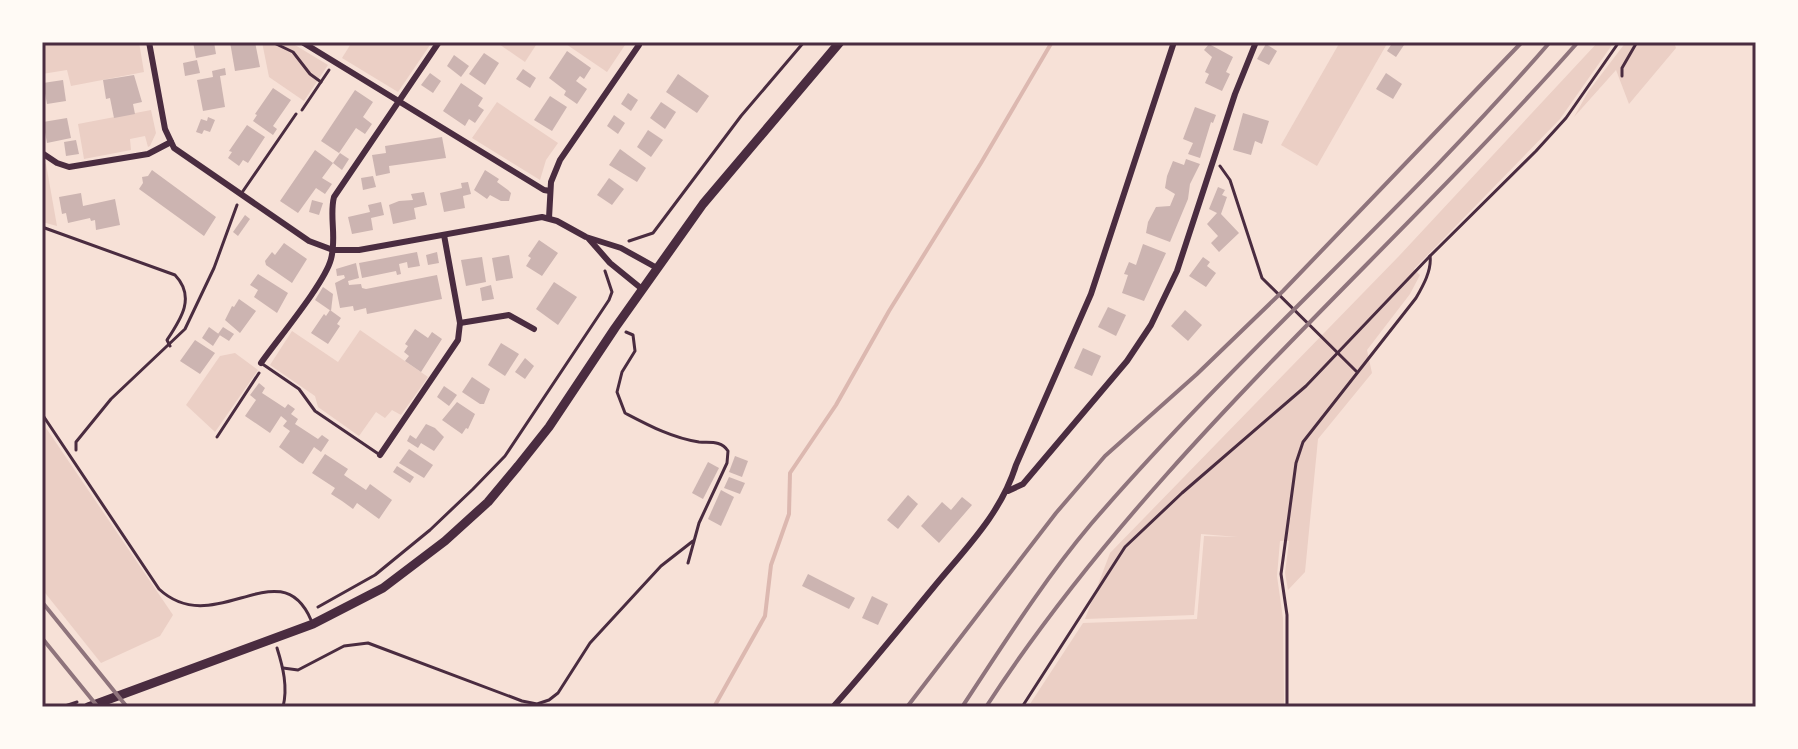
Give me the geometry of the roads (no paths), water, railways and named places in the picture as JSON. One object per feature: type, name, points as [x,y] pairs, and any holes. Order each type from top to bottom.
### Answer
[{"type":"main road","points":[[88,707],[313,624],[383,588],[445,541],[488,502],[549,427],[703,204],[840,42]]},
{"type":"street","points":[[149,42],[165,129],[179,153],[298,234],[333,250],[359,250],[521,220],[549,218],[586,237],[621,248],[657,268]]},
{"type":"street","points":[[302,42],[550,191]]},
{"type":"street","points":[[263,364],[330,264],[335,228],[334,197],[439,42]]},
{"type":"street","points":[[833,707],[877,658],[988,521],[1008,491],[1016,465],[1091,294],[1174,42]]},
{"type":"street","points":[[1008,491],[1023,484],[1141,344],[1177,271],[1235,94],[1256,42]]},
{"type":"street","points":[[549,218],[550,191],[560,160],[639,45]]},
{"type":"street","points":[[42,153],[69,167],[148,154],[171,142]]},
{"type":"street","points":[[380,455],[458,340],[460,323],[444,235]]},
{"type":"street","points":[[586,237],[610,263],[642,289]]},
{"type":"street","points":[[460,323],[509,315],[534,329]]},
{"type":"lane","points":[[241,194],[296,114]]},
{"type":"lane","points":[[263,364],[299,389],[315,411],[380,455]]},
{"type":"lane","points":[[42,414],[159,589],[171,600],[183,605],[213,607],[270,591],[297,598],[313,624]]},
{"type":"waterway","points":[[714,707],[765,616],[771,565],[789,514],[790,473],[836,405],[889,311],[1052,42]]},
{"type":"railway","points":[[907,707],[1056,513],[1105,456],[1197,374],[1283,291],[1522,42]]},
{"type":"railway","points":[[962,707],[1040,591],[1091,524],[1204,401],[1438,165],[1550,42]]},
{"type":"railway","points":[[986,707],[1050,615],[1120,528],[1193,445],[1503,124],[1578,42]]},
{"type":"railway","points":[[42,602],[127,707]]},
{"type":"railway","points":[[42,638],[98,707]]}]
